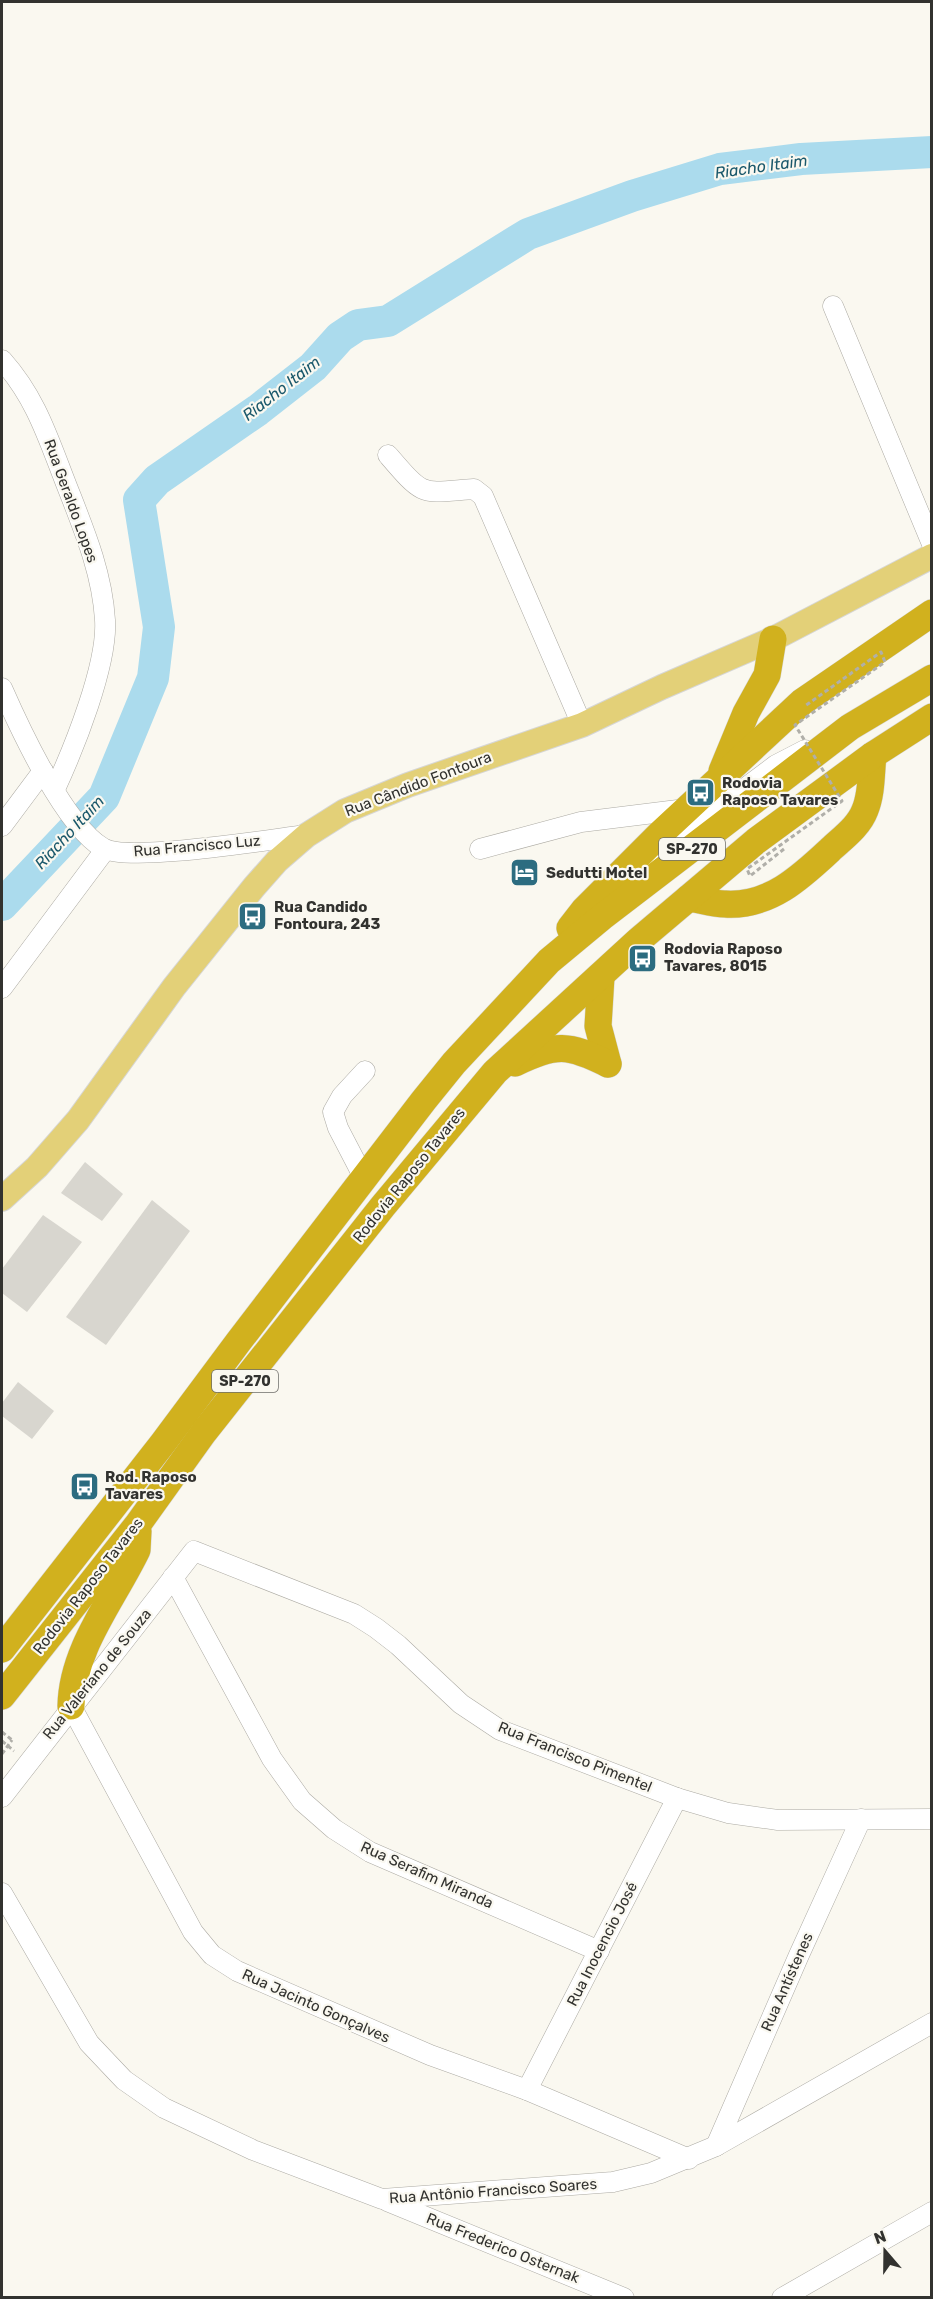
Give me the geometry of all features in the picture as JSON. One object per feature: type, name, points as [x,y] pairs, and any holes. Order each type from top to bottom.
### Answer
[{"type":"highway","points":[[549,961],[574,921],[584,910],[720,777],[802,702],[932,613]]},
{"type":"highway","points":[[720,777],[746,713],[767,675],[773,639]]},
{"type":"highway","name":"Rodovia Raposo Tavares","points":[[2,1650],[454,1063],[549,961],[602,917],[850,727],[932,678]]},
{"type":"highway","name":"Rodovia Raposo Tavares","points":[[2,1696],[138,1524],[204,1432],[375,1215],[495,1072],[639,940],[756,841],[873,755],[932,717]]},
{"type":"highway","points":[[903,734],[932,737]]},
{"type":"highway","points":[[689,898],[724,904],[745,904],[778,894],[811,868],[856,826],[865,811],[869,796],[873,755]]},
{"type":"highway","points":[[495,1072],[537,1052],[555,1048],[573,1048],[608,1064],[598,1026],[601,977]]},
{"type":"highway","points":[[71,1706],[71,1689],[78,1661],[136,1550],[139,1540],[138,1524]]},
{"type":"main road","name":"Rua Cândido Fontoura","points":[[2,1199],[37,1167],[78,1120],[174,987],[254,887],[277,861],[307,835],[345,811],[408,785],[582,724],[773,639],[932,556]]},
{"type":"street","points":[[833,306],[932,544]]},
{"type":"street","name":"Rua Geraldo Lopes","points":[[2,360],[37,409],[89,543],[100,582],[104,612],[103,651],[78,732],[55,789]]},
{"type":"street","points":[[388,455],[415,486],[425,491],[433,493],[474,489],[483,496],[582,724]]},
{"type":"street","points":[[2,688],[43,771],[70,813],[98,844],[2,988]]},
{"type":"street","points":[[584,910],[776,765],[850,727]]},
{"type":"street","points":[[2,826],[43,771]]},
{"type":"street","points":[[480,849],[581,822],[686,810]]},
{"type":"street","name":"Rua Francisco Luz","points":[[98,844],[137,854],[307,835]]},
{"type":"street","points":[[364,1178],[338,1128],[333,1112],[342,1096],[365,1071]]},
{"type":"street","name":"Rua Valeriano de Souza","points":[[2,1797],[71,1706],[128,1638],[193,1551]]},
{"type":"street","name":"Rua Francisco Pimentel","points":[[193,1551],[354,1614],[398,1645],[461,1704],[500,1730],[677,1798],[728,1813],[778,1820],[932,1819]]},
{"type":"street","name":"Rua Serafim Miranda","points":[[173,1577],[272,1759],[302,1801],[334,1829],[370,1852],[599,1952]]},
{"type":"street","name":"Rua Jacinto Gonçalves","points":[[71,1706],[193,1932],[212,1955],[237,1971],[430,2055],[527,2090],[689,2159]]},
{"type":"street","name":"Rua Inocencio José","points":[[527,2090],[677,1798]]},
{"type":"street","name":"Rua Antístenes","points":[[716,2146],[861,1818]]},
{"type":"street","name":"Rua Antônio Francisco Soares","points":[[2,1893],[90,2043],[124,2080],[164,2108],[253,2150],[382,2199],[613,2182],[651,2173],[716,2146],[930,2022]]},
{"type":"street","name":"Rua Frederico Osternak","points":[[382,2199],[624,2298]]},
{"type":"street","points":[[782,2298],[932,2212]]},
{"type":"path","points":[[784,849],[750,876],[747,870],[842,801],[795,725],[885,662],[881,652],[805,706]]},
{"type":"path","points":[[2,1732],[12,1740],[2,1754]]},
{"type":"building","points":[[85,1162],[123,1194],[102,1221],[61,1193]]},
{"type":"building","points":[[152,1200],[190,1231],[106,1345],[66,1317]]},
{"type":"building","points":[[43,1215],[82,1242],[27,1312],[2,1293],[2,1269]]},
{"type":"building","points":[[18,1382],[54,1411],[32,1439],[2,1416],[2,1403]]},
{"type":"waterway","name":"Riacho Itaim","points":[[2,905],[104,797],[153,678],[159,627],[139,500],[157,480],[258,410],[313,367],[340,337],[358,325],[388,321],[528,234],[632,196],[720,169],[801,159],[932,152]]},
{"type":"place","name":"Rodovia Raposo Tavares","points":[[701,792]]},
{"type":"place","name":"Sedutti Motel","points":[[525,873]]},
{"type":"place","name":"Rua Candido Fontoura, 243","points":[[253,916]]},
{"type":"place","name":"Rodovia Raposo Tavares, 8015","points":[[643,958]]},
{"type":"place","name":"Rod. Raposo Tavares","points":[[84,1486]]}]
